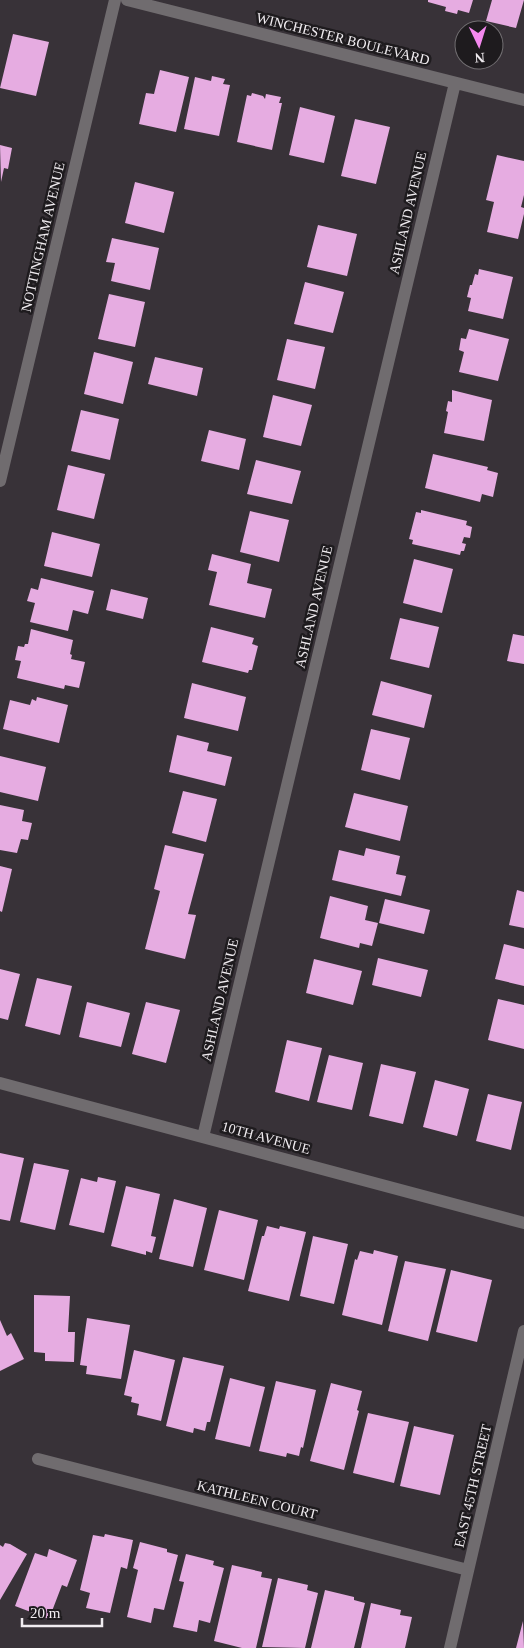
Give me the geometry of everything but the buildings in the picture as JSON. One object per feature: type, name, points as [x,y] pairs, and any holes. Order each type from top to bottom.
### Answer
[{"type":"street","name":"NOTTINGHAM AVENUE","points":[[0,481],[115,0]]},
{"type":"street","name":"WINCHESTER BOULEVARD","points":[[126,0],[524,100]]},
{"type":"street","name":"ASHLAND AVENUE","points":[[203,1137],[455,83]]},
{"type":"street","name":"10TH AVENUE","points":[[0,1083],[524,1223]]},
{"type":"street","name":"EAST 45TH STREET","points":[[450,1648],[524,1331]]},
{"type":"street","name":"KATHLEEN COURT","points":[[38,1459],[468,1570]]}]
